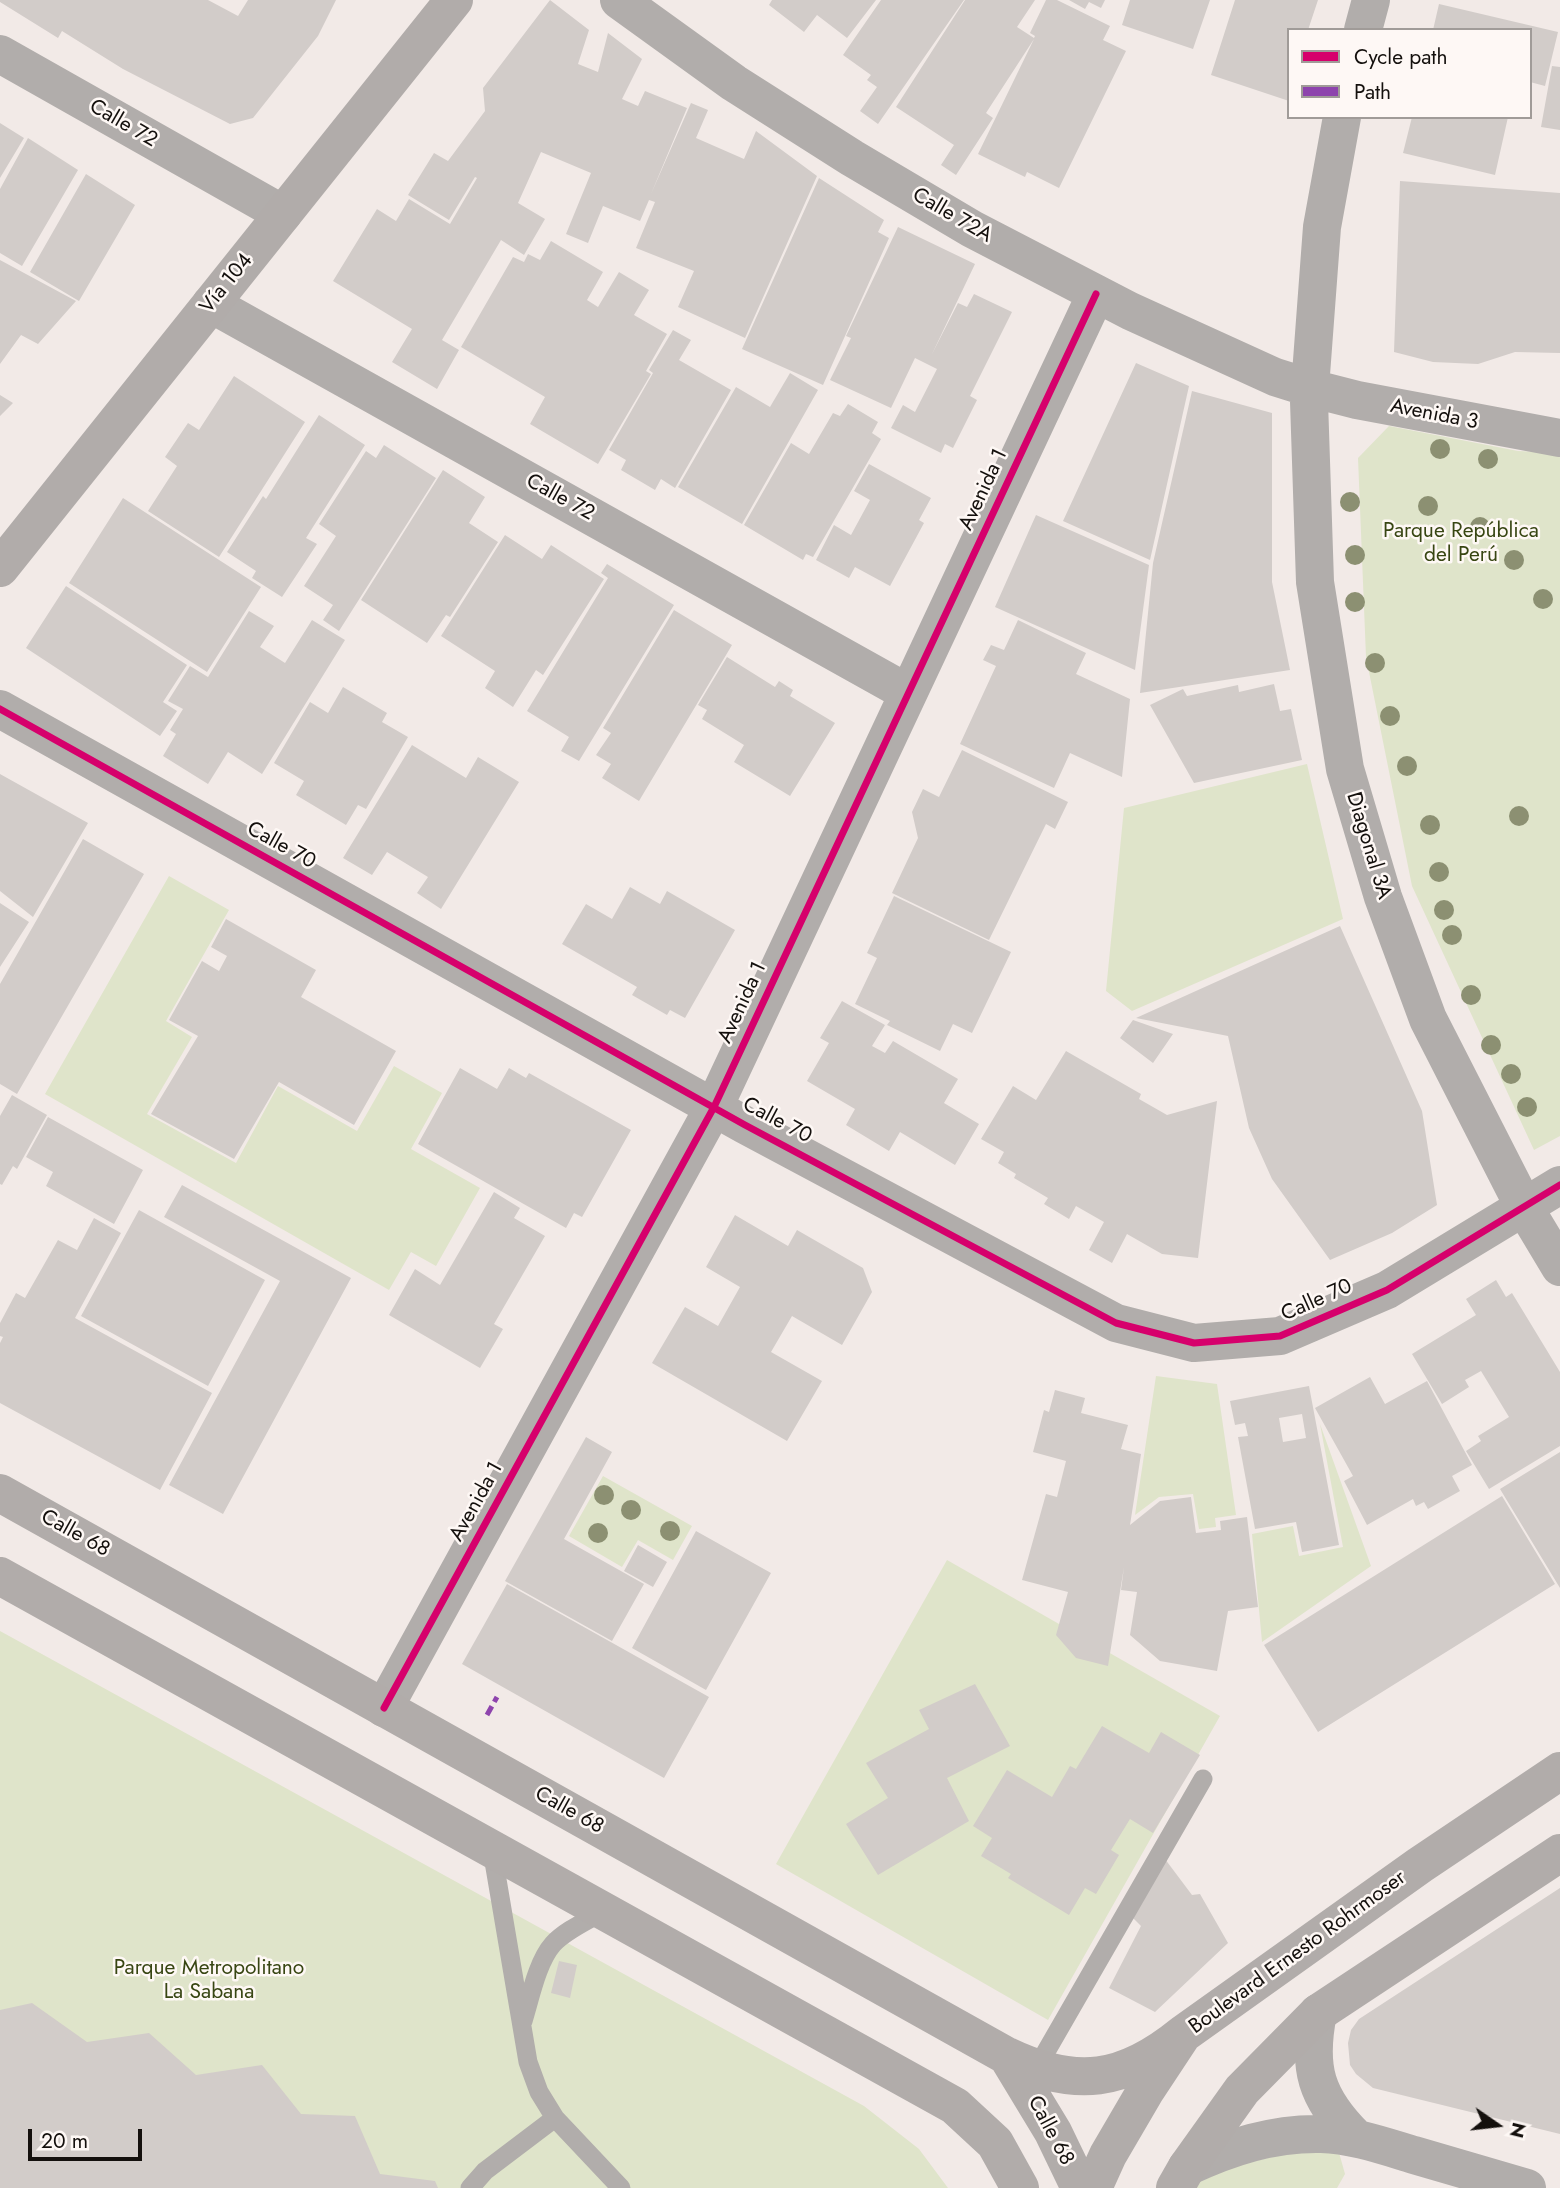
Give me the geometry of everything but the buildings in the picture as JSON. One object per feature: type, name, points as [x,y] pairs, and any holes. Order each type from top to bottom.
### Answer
[{"type":"main road","name":"Vía 104","points":[[1,566],[454,0]]},
{"type":"main road","name":"Calle 68","points":[[0,1493],[1022,2063],[1080,2188]]},
{"type":"main road","points":[[0,1576],[955,2106],[995,2143],[1020,2188]]},
{"type":"main road","name":"Boulevard Ernesto Rohrmoser","points":[[1093,2188],[1108,2155],[1183,2034],[1399,1880],[1560,1771]]},
{"type":"main road","points":[[1181,2177],[1242,2090],[1318,2013],[1560,1853]]},
{"type":"main road","points":[[1022,2063],[1067,2076],[1099,2076],[1129,2068],[1158,2054],[1183,2034]]},
{"type":"street","name":"Calle 72A","points":[[619,0],[734,83],[852,158],[972,229],[1096,295],[1275,377],[1310,388]]},
{"type":"street","points":[[1364,28],[1371,0]]},
{"type":"street","name":"Calle 72","points":[[0,54],[282,215]]},
{"type":"street","points":[[1310,388],[1322,227],[1342,119]]},
{"type":"street","name":"Avenida 1","points":[[384,1708],[713,1107],[1096,295]]},
{"type":"street","name":"Calle 72","points":[[211,304],[908,693]]},
{"type":"street","name":"Avenida 3","points":[[1310,388],[1357,400],[1560,438]]},
{"type":"street","name":"Diagonal 3A","points":[[1310,388],[1315,582],[1345,769],[1383,898],[1428,1019],[1524,1207],[1560,1267]]},
{"type":"street","name":"Calle 70","points":[[0,709],[713,1107],[1116,1322],[1194,1343],[1280,1336],[1387,1290],[1560,1185]]},
{"type":"street","points":[[1318,2013],[1312,2040],[1314,2068],[1322,2094],[1336,2118],[1355,2137]]},
{"type":"street","points":[[1181,2177],[1219,2152],[1252,2141],[1321,2134],[1355,2137],[1527,2188]]},
{"type":"lane","points":[[1022,2063],[1203,1779]]},
{"type":"lane","points":[[492,1850],[521,2029],[528,2062],[539,2092],[555,2118],[621,2188]]},
{"type":"lane","points":[[521,2029],[538,1972],[552,1945],[604,1911]]},
{"type":"lane","points":[[470,2188],[485,2171],[555,2118]]},
{"type":"green space","name":"Parque República del Perú","points":[[1389,426],[1518,451],[1560,453],[1560,1136],[1534,1150],[1412,886],[1366,657],[1358,458]]},
{"type":"green space","points":[[1307,764],[1343,919],[1132,1011],[1106,991],[1124,808]]},
{"type":"green space","points":[[169,876],[229,910],[166,1021],[192,1037],[147,1114],[236,1163],[278,1086],[357,1131],[394,1066],[442,1093],[411,1149],[480,1188],[436,1266],[411,1252],[389,1290],[45,1094]]},
{"type":"green space","points":[[1156,1376],[1217,1384],[1236,1515],[1215,1518],[1216,1527],[1199,1529],[1193,1494],[1159,1497],[1135,1515]]},
{"type":"green space","points":[[1320,1424],[1371,1566],[1262,1642],[1252,1534],[1293,1526],[1299,1556],[1343,1547]]},
{"type":"green space","points":[[603,1476],[692,1526],[673,1560],[638,1540],[622,1567],[569,1536]]},
{"type":"green space","points":[[947,1560],[1220,1716],[1048,2020],[776,1864]]},
{"type":"green space","name":"Parque Metropolitano La Sabana","points":[[0,1631],[864,2106],[919,2149],[948,2188],[0,2188]]},
{"type":"green space","points":[[1338,2149],[1345,2174],[1337,2188],[1194,2188],[1196,2184],[1230,2167],[1293,2152]]},
{"type":"marked path","points":[[487,1715],[497,1697]]},
{"type":"cycle path","points":[[384,1708],[714,1107],[1096,294]]},
{"type":"cycle path","points":[[0,709],[745,1125],[1116,1323],[1194,1343],[1280,1336],[1387,1290],[1560,1185]]}]
